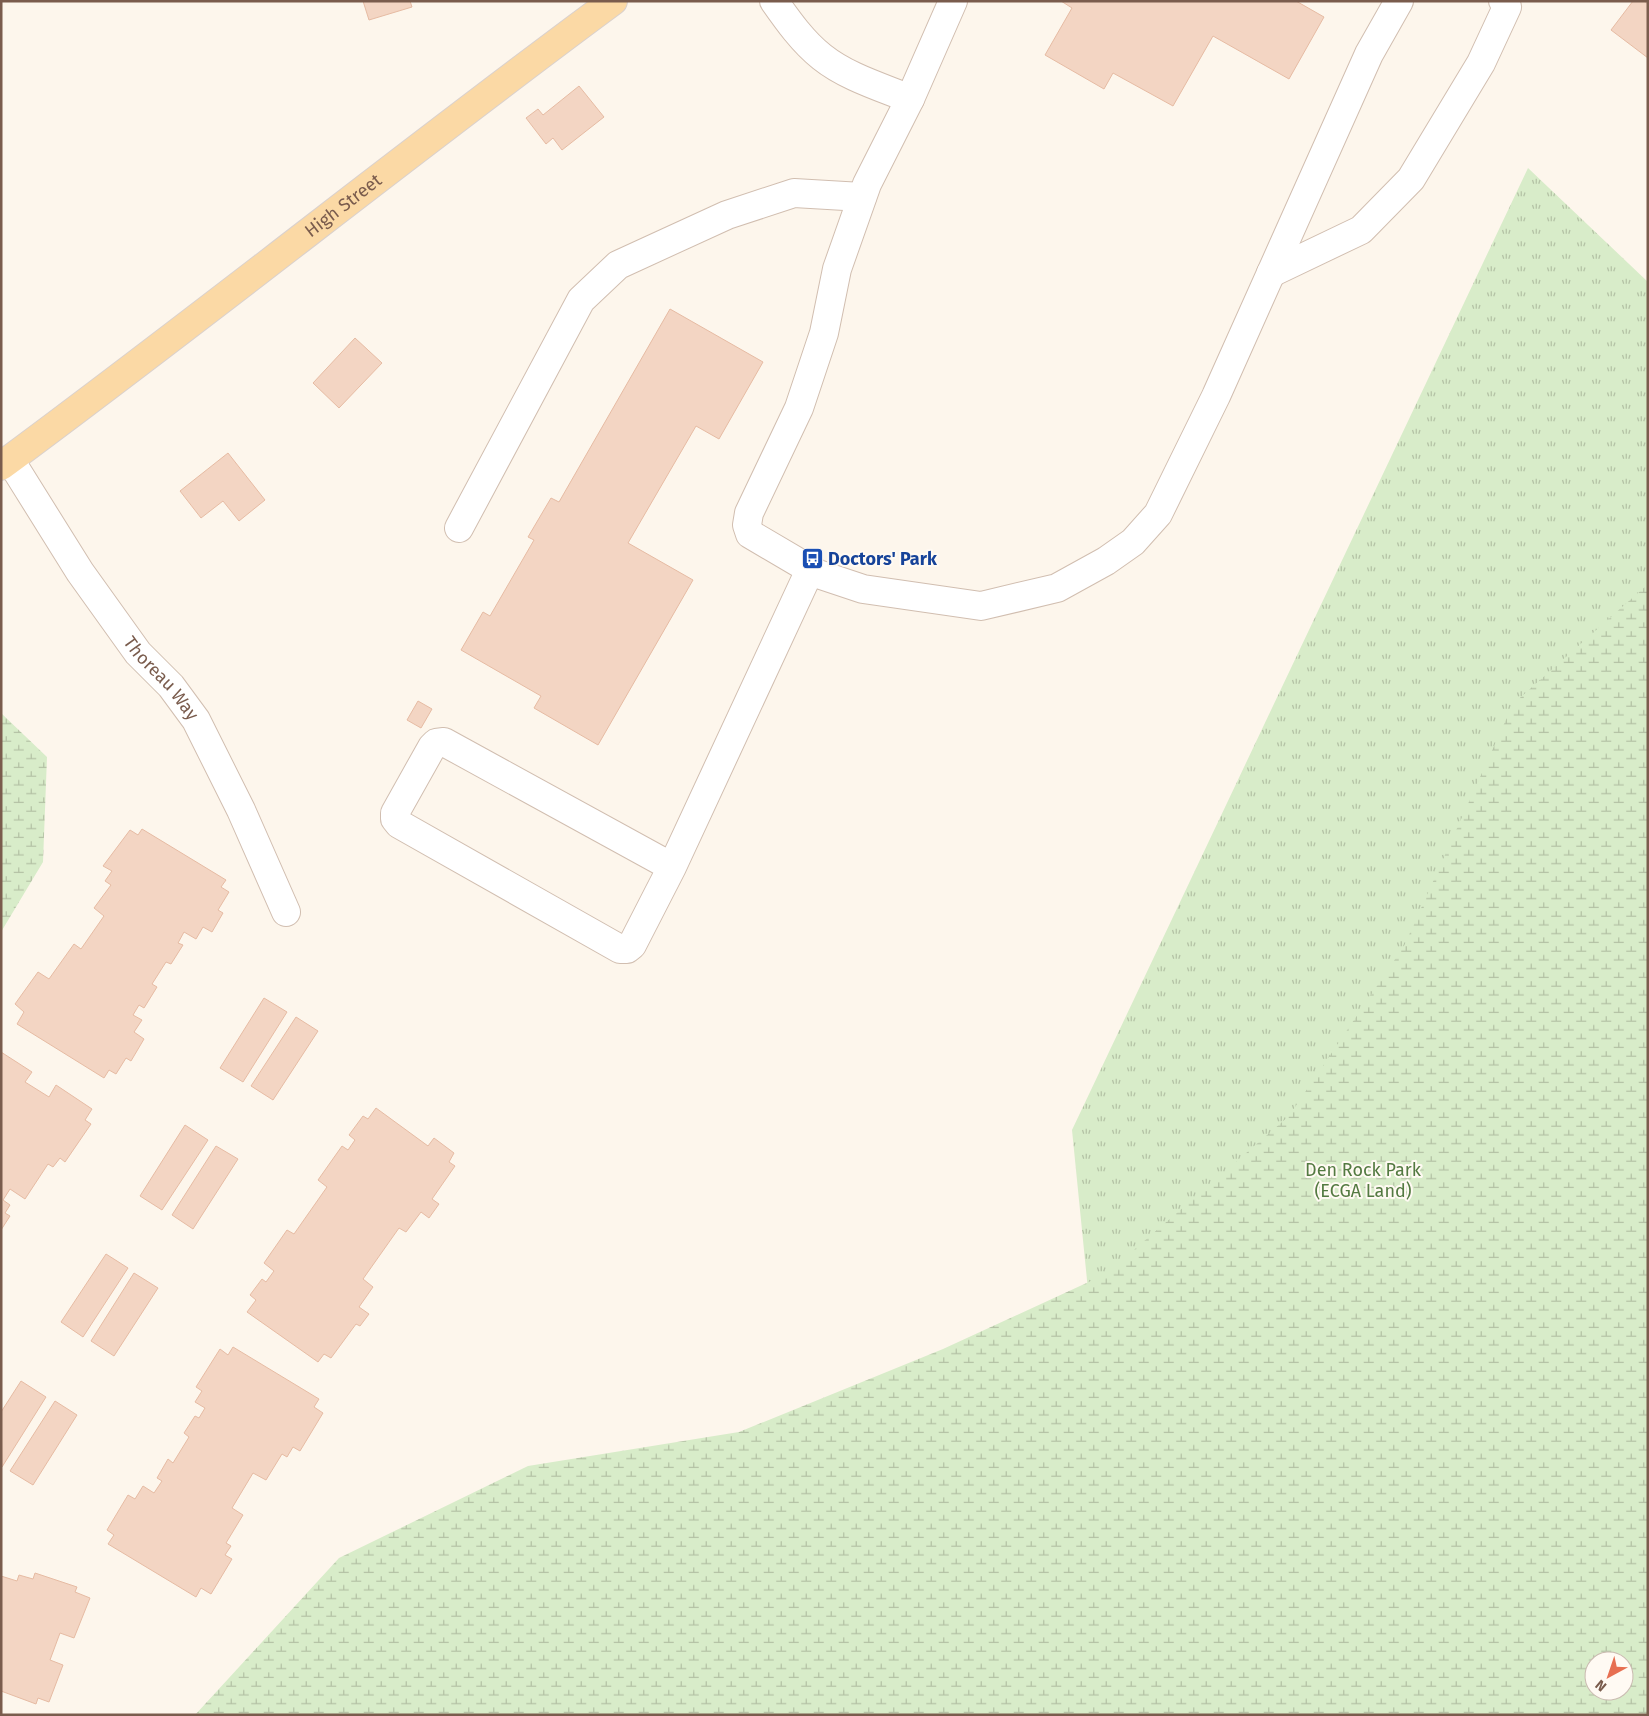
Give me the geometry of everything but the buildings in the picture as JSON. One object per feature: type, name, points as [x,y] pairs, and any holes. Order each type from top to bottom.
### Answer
[{"type":"main road","name":"High Street","points":[[6,463],[75,412],[486,95],[613,1]]},
{"type":"lane","points":[[774,1],[789,23],[823,58],[854,76],[910,99]]},
{"type":"lane","points":[[953,1],[910,99],[862,197],[837,269],[824,333],[799,408],[749,513],[747,525],[750,534],[810,570],[864,589],[981,606],[1057,588],[1106,561],[1132,542],[1158,514],[1216,396],[1369,54],[1399,1]]},
{"type":"lane","points":[[1271,273],[1361,230],[1411,179],[1480,63],[1507,7],[1503,1]]},
{"type":"lane","points":[[459,528],[582,300],[618,265],[727,216],[794,193],[862,197]]},
{"type":"lane","name":"Thoreau Way","points":[[6,463],[138,653],[171,686],[196,720],[241,810],[286,912]]},
{"type":"lane","points":[[672,867],[444,742],[436,743],[432,747],[395,813],[395,819],[399,824],[620,949],[632,945],[672,867],[810,570]]},
{"type":"green space","name":"Den Rock Park (ECGA Land)","points":[[1528,168],[1648,282],[1648,1715],[1052,1715],[1128,1690],[1072,1130]]},
{"type":"green space","name":"Den Rock Park (ECGA Land)","points":[[1648,584],[1648,1715],[195,1715],[339,1558],[528,1466],[739,1432],[943,1349],[1106,1274],[1289,1116],[1404,946],[1513,704]]},
{"type":"green space","points":[[1,713],[47,757],[43,862],[1,932]]},
{"type":"place","name":"Doctors' Park","points":[[812,559]]}]
